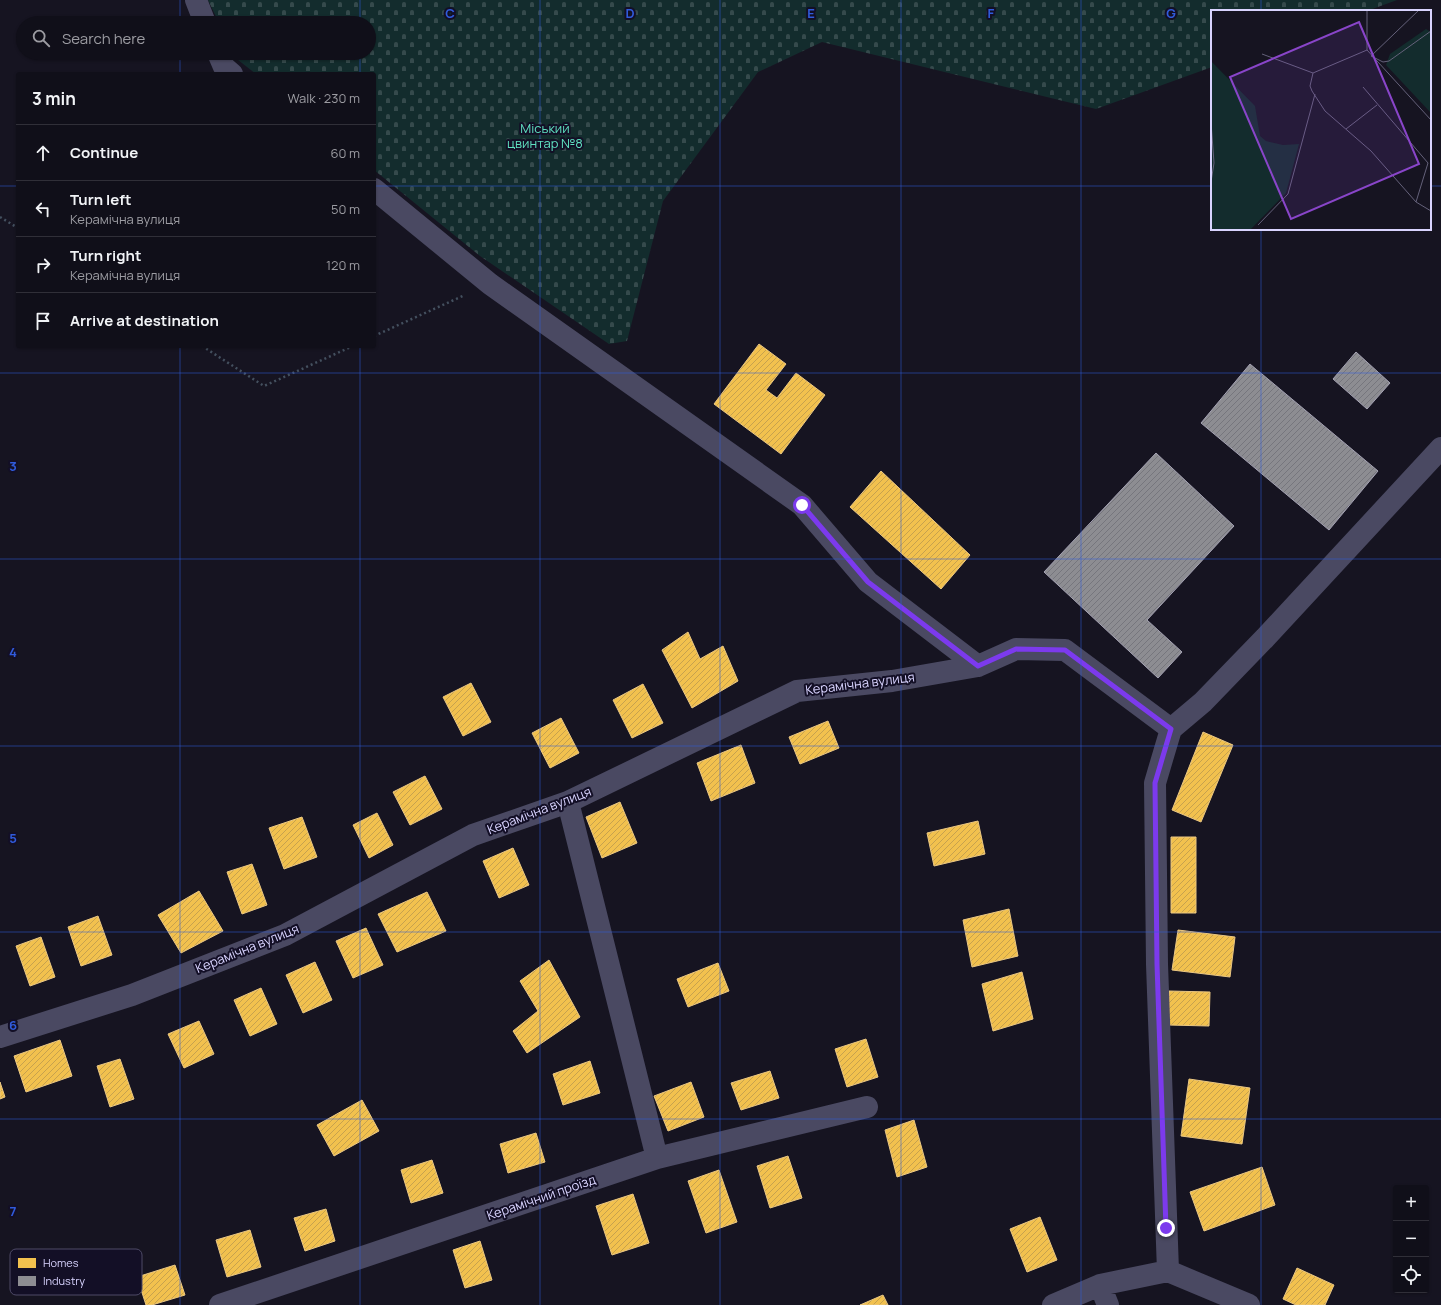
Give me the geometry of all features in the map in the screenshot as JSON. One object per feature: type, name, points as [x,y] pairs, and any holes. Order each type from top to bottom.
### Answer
[{"type":"street","points":[[196,0],[202,16]]},
{"type":"street","points":[[221,60],[224,67],[230,72]]},
{"type":"street","points":[[376,191],[490,284],[802,505],[868,582],[978,666]]},
{"type":"street","points":[[1168,1271],[1157,964],[1155,783],[1171,729],[1203,702],[1265,638],[1441,448]]},
{"type":"street","name":"Керамічна вулиця","points":[[0,1037],[132,995],[285,935],[473,835],[568,802],[797,691],[892,682],[978,666],[1016,649],[1065,650],[1171,729]]},
{"type":"street","points":[[568,802],[657,1158]]},
{"type":"street","name":"Керамічний проїзд","points":[[220,1305],[657,1158],[867,1107]]},
{"type":"street","points":[[1053,1305],[1100,1285],[1168,1271],[1249,1305]]},
{"type":"street","points":[[1090,1305],[1100,1285]]},
{"type":"street","points":[[1100,1285],[1108,1305]]},
{"type":"path","points":[[0,217],[16,227]]},
{"type":"path","points":[[376,335],[490,284]]},
{"type":"path","points":[[205,348],[264,386],[349,348]]},
{"type":"green space","name":"Міський цвинтар №8","points":[[208,0],[1397,0],[1370,10],[1211,10],[1211,67],[1096,109],[822,42],[758,72],[663,201],[627,341],[609,344],[480,256],[376,172],[376,72],[253,72],[238,60],[376,60],[376,16],[216,16]]},
{"type":"building: Homes","points":[[759,344],[786,364],[766,390],[777,398],[796,373],[825,395],[781,454],[714,404]]},
{"type":"building: Homes","points":[[881,471],[970,555],[941,589],[850,507]]},
{"type":"building: Homes","points":[[688,632],[700,659],[723,646],[738,681],[692,708],[662,650]]},
{"type":"building: Homes","points":[[471,683],[491,722],[463,736],[443,697]]},
{"type":"building: Homes","points":[[643,684],[663,723],[632,738],[613,700]]},
{"type":"building: Homes","points":[[561,718],[579,753],[550,768],[532,733]]},
{"type":"building: Homes","points":[[828,721],[839,748],[800,764],[789,737]]},
{"type":"building: Homes","points":[[1203,732],[1233,745],[1201,822],[1172,810]]},
{"type":"building: Homes","points":[[741,745],[755,783],[711,801],[697,763]]},
{"type":"building: Homes","points":[[425,776],[442,809],[410,825],[393,792]]},
{"type":"building: Homes","points":[[620,802],[637,843],[602,858],[586,817]]},
{"type":"building: Homes","points":[[377,813],[393,845],[369,858],[353,825]]},
{"type":"building: Homes","points":[[302,817],[317,857],[284,869],[269,828]]},
{"type":"building: Homes","points":[[978,821],[985,854],[934,866],[927,833]]},
{"type":"building: Homes","points":[[1171,837],[1196,837],[1196,913],[1171,913]]},
{"type":"building: Homes","points":[[513,848],[529,885],[499,898],[483,861]]},
{"type":"building: Homes","points":[[252,864],[267,905],[242,914],[227,872]]},
{"type":"building: Homes","points":[[199,891],[223,931],[181,953],[158,915]]},
{"type":"building: Homes","points":[[427,892],[446,931],[397,952],[378,914]]},
{"type":"building: Homes","points":[[1009,909],[1018,956],[972,967],[963,920]]},
{"type":"building: Homes","points":[[98,916],[112,955],[81,966],[68,927]]},
{"type":"building: Homes","points":[[366,928],[383,965],[353,978],[336,941]]},
{"type":"building: Homes","points":[[1178,930],[1235,937],[1230,977],[1172,970]]},
{"type":"building: Homes","points":[[41,937],[55,977],[30,986],[16,946]]},
{"type":"building: Homes","points":[[549,960],[580,1017],[527,1053],[513,1031],[538,1011],[520,981]]},
{"type":"building: Homes","points":[[315,962],[332,1000],[303,1013],[286,975]]},
{"type":"building: Homes","points":[[718,963],[729,991],[688,1007],[677,979]]},
{"type":"building: Homes","points":[[1022,972],[1033,1019],[993,1031],[982,984]]},
{"type":"building: Homes","points":[[261,988],[277,1024],[250,1036],[234,1000]]},
{"type":"building: Homes","points":[[1169,991],[1210,992],[1209,1026],[1168,1025]]},
{"type":"building: Homes","points":[[199,1021],[214,1054],[184,1068],[168,1034]]},
{"type":"building: Homes","points":[[866,1039],[878,1077],[847,1087],[835,1049]]},
{"type":"building: Homes","points":[[60,1040],[72,1076],[26,1092],[14,1056]]},
{"type":"building: Homes","points":[[120,1059],[134,1099],[110,1107],[97,1066]]},
{"type":"building: Homes","points":[[590,1061],[600,1093],[563,1105],[553,1074]]},
{"type":"building: Homes","points":[[770,1071],[779,1098],[741,1110],[731,1083]]},
{"type":"building: Homes","points":[[1189,1079],[1250,1088],[1242,1144],[1181,1136]]},
{"type":"building: Homes","points":[[0,1082],[5,1097],[0,1099]]},
{"type":"building: Homes","points":[[691,1082],[704,1117],[668,1131],[654,1096]]},
{"type":"building: Homes","points":[[362,1100],[379,1131],[334,1156],[317,1125]]},
{"type":"building: Homes","points":[[914,1120],[927,1167],[897,1177],[885,1130]]},
{"type":"building: Homes","points":[[536,1133],[545,1162],[508,1173],[500,1144]]},
{"type":"building: Homes","points":[[788,1156],[802,1198],[770,1208],[757,1166]]},
{"type":"building: Homes","points":[[432,1160],[443,1193],[411,1203],[401,1170]]},
{"type":"building: Homes","points":[[1262,1167],[1275,1205],[1204,1231],[1190,1192]]},
{"type":"building: Homes","points":[[719,1170],[737,1222],[706,1233],[688,1181]]},
{"type":"building: Homes","points":[[633,1194],[649,1243],[612,1255],[596,1206]]},
{"type":"building: Homes","points":[[326,1209],[335,1241],[305,1251],[294,1218]]},
{"type":"building: Homes","points":[[1040,1217],[1057,1260],[1027,1272],[1010,1229]]},
{"type":"building: Homes","points":[[250,1230],[261,1267],[227,1277],[216,1240]]},
{"type":"building: Homes","points":[[480,1241],[492,1280],[465,1288],[453,1250]]},
{"type":"building: Homes","points":[[175,1265],[185,1295],[152,1305],[146,1305],[142,1293],[142,1275]]},
{"type":"building: Homes","points":[[1297,1268],[1334,1285],[1325,1305],[1296,1305],[1283,1299]]},
{"type":"building: Homes","points":[[883,1295],[888,1305],[860,1305]]},
{"type":"building: Industry","points":[[1356,352],[1390,383],[1367,409],[1333,379]]},
{"type":"building: Industry","points":[[1250,364],[1378,471],[1329,530],[1201,423]]},
{"type":"building: Industry","points":[[1156,453],[1234,526],[1147,620],[1182,652],[1158,678],[1044,572]]},
{"type":"route","points":[[802,505],[868,582],[978,666],[1016,649],[1065,650],[1171,729],[1155,783],[1157,964],[1166,1228]]}]
